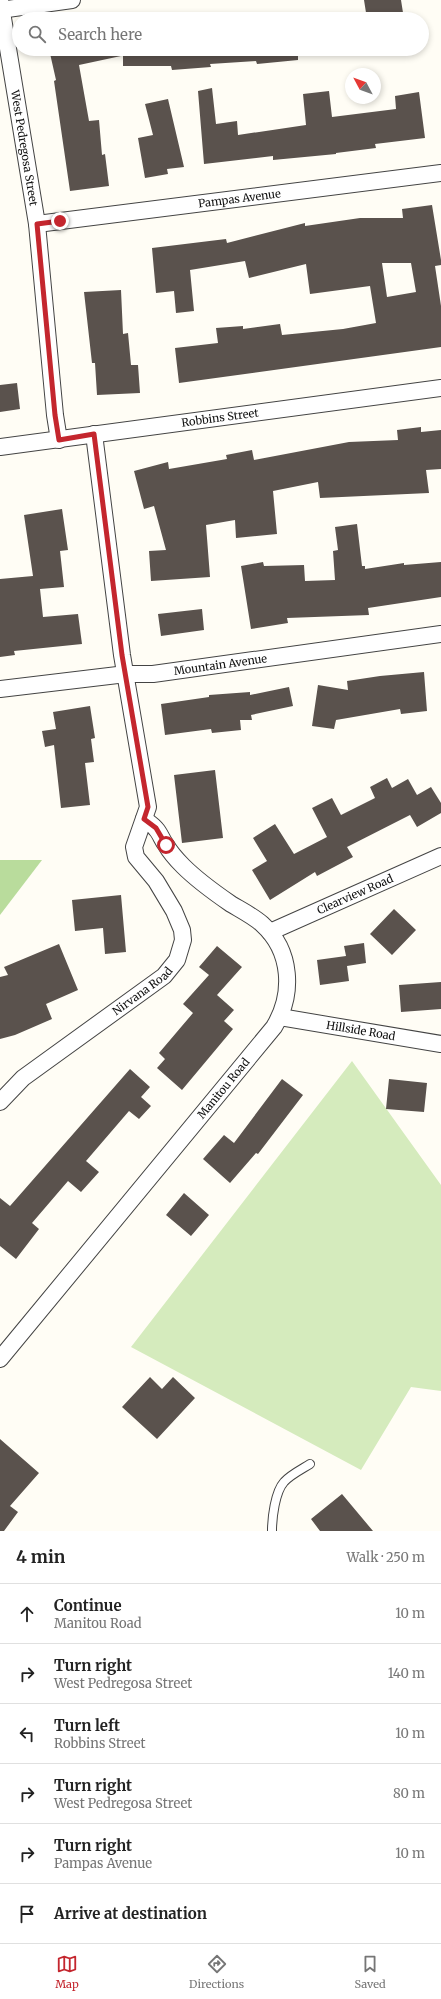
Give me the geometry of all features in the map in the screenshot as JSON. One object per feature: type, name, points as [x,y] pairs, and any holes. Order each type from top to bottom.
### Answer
[{"type":"street","points":[[0,6],[72,0]]},
{"type":"street","name":"West Pedregosa Street","points":[[0,6],[37,224],[55,415],[59,440]]},
{"type":"street","name":"Pampas Avenue","points":[[37,224],[441,173]]},
{"type":"street","name":"Robbins Street","points":[[0,448],[441,388]]},
{"type":"street","points":[[94,434],[126,674],[148,807],[144,819]]},
{"type":"street","name":"Mountain Avenue","points":[[0,689],[126,674],[154,674],[441,634]]},
{"type":"street","name":"Manitou Road","points":[[0,1359],[274,1027],[280,1017],[287,997],[287,973],[280,949],[270,932],[261,924],[221,897],[183,866],[166,845],[156,828],[144,819]]},
{"type":"street","name":"Nirvana Road","points":[[0,1102],[23,1078],[164,976],[177,960],[182,940],[179,924],[174,911],[156,881],[136,856],[134,847],[144,819]]},
{"type":"street","name":"Clearview Road","points":[[270,932],[441,856]]},
{"type":"street","name":"Hillside Road","points":[[280,1017],[441,1044]]},
{"type":"lane","points":[[272,1531],[272,1521],[276,1501],[284,1482],[310,1464]]},
{"type":"green space","points":[[0,860],[42,860],[0,915]]},
{"type":"green space","points":[[352,1061],[441,1185],[441,1391],[411,1387],[361,1470],[131,1347]]},
{"type":"building","points":[[364,0],[401,0],[403,12],[366,12]]},
{"type":"building","points":[[51,56],[121,56],[79,65],[89,121],[99,120],[102,155],[105,154],[109,186],[70,191],[54,81],[56,80]]},
{"type":"building","points":[[123,56],[298,56],[298,60],[257,64],[256,61],[210,64],[211,67],[172,70],[171,66],[123,66]]},
{"type":"building","points":[[212,88],[216,124],[237,121],[238,135],[306,125],[303,94],[329,91],[332,117],[396,109],[395,96],[419,92],[425,138],[375,144],[376,148],[336,154],[273,160],[273,156],[204,164],[198,91]]},
{"type":"building","points":[[168,99],[184,167],[167,169],[168,174],[145,178],[138,138],[153,135],[145,104]]},
{"type":"building","points":[[432,205],[441,260],[441,265],[435,266],[441,306],[441,347],[179,383],[175,348],[218,343],[216,328],[243,326],[243,329],[280,324],[282,335],[343,329],[376,323],[370,286],[310,294],[306,264],[249,278],[245,261],[190,270],[194,311],[176,313],[174,291],[156,293],[152,248],[226,239],[227,243],[305,223],[305,226],[360,218],[403,218],[402,209]],"holes":[[[382,263],[411,263],[416,292],[387,297]]]},
{"type":"building","points":[[121,290],[123,334],[128,333],[131,365],[138,365],[140,393],[97,395],[95,363],[92,363],[84,292]]},
{"type":"building","points":[[17,383],[20,409],[0,412],[0,385]]},
{"type":"building","points":[[421,427],[421,432],[441,430],[441,469],[426,470],[429,493],[320,498],[318,482],[273,491],[277,534],[236,538],[235,520],[206,525],[210,577],[151,581],[149,551],[166,550],[154,506],[144,509],[134,471],[168,462],[169,469],[227,459],[226,455],[252,450],[254,460],[349,442],[398,440],[397,430]]},
{"type":"building","points":[[62,509],[68,550],[60,551],[64,587],[40,589],[43,617],[78,614],[82,644],[14,651],[15,655],[0,657],[0,579],[33,576],[24,515]]},
{"type":"building","points":[[357,524],[362,566],[365,566],[365,569],[404,563],[404,565],[441,562],[441,597],[368,608],[369,615],[287,618],[288,623],[251,629],[241,566],[263,562],[264,566],[304,565],[305,581],[335,580],[333,551],[338,550],[335,527]]},
{"type":"building","points":[[202,609],[204,630],[161,636],[158,614]]},
{"type":"building","points":[[424,672],[427,711],[401,714],[400,709],[336,720],[334,729],[312,726],[318,685],[348,690],[347,681]]},
{"type":"building","points":[[289,687],[293,706],[251,715],[252,720],[240,720],[241,730],[212,733],[211,729],[165,735],[161,704],[209,697],[209,695],[250,692],[250,695]]},
{"type":"building","points":[[90,706],[95,738],[91,739],[94,762],[85,763],[90,805],[61,808],[54,745],[45,747],[42,731],[56,729],[53,712]]},
{"type":"building","points":[[215,770],[223,838],[182,843],[174,775]]},
{"type":"building","points":[[387,778],[392,788],[408,779],[417,795],[431,787],[441,803],[441,813],[417,827],[410,815],[347,847],[353,857],[317,876],[315,872],[270,900],[252,870],[267,861],[253,838],[275,824],[294,854],[327,837],[312,808],[332,798],[341,815],[375,798],[370,787]]},
{"type":"building","points":[[121,895],[126,952],[105,954],[103,928],[75,931],[72,900]]},
{"type":"building","points":[[394,909],[416,930],[392,955],[370,934]]},
{"type":"building","points":[[364,943],[366,963],[347,966],[349,981],[320,985],[317,960],[346,956],[344,946]]},
{"type":"building","points":[[59,944],[78,990],[46,1004],[52,1019],[15,1035],[0,1039],[0,977],[8,975],[4,967]]},
{"type":"building","points":[[217,946],[242,967],[217,995],[234,1010],[224,1021],[233,1029],[182,1090],[157,1068],[165,1059],[159,1053],[193,1013],[183,1004],[209,975],[199,967]]},
{"type":"building","points":[[441,982],[441,1009],[401,1012],[399,985]]},
{"type":"building","points":[[130,1069],[150,1087],[141,1097],[151,1106],[139,1119],[129,1111],[86,1161],[99,1172],[81,1192],[68,1181],[32,1223],[39,1229],[16,1259],[0,1246],[0,1198],[10,1206]]},
{"type":"building","points":[[282,1079],[303,1095],[258,1154],[256,1153],[230,1183],[203,1159],[224,1135],[234,1143]]},
{"type":"building","points":[[389,1079],[427,1083],[424,1112],[386,1109]]},
{"type":"building","points":[[184,1193],[209,1215],[191,1236],[166,1215]]},
{"type":"building","points":[[150,1377],[162,1389],[173,1377],[195,1398],[157,1439],[122,1407]]},
{"type":"building","points":[[0,1439],[39,1473],[10,1506],[18,1512],[4,1531],[0,1531]]},
{"type":"building","points":[[342,1494],[373,1531],[320,1531],[311,1519]]},
{"type":"route","points":[[60,221],[37,224],[55,415],[59,440],[94,434],[122,655],[148,807],[144,819],[156,828],[166,845]]}]
